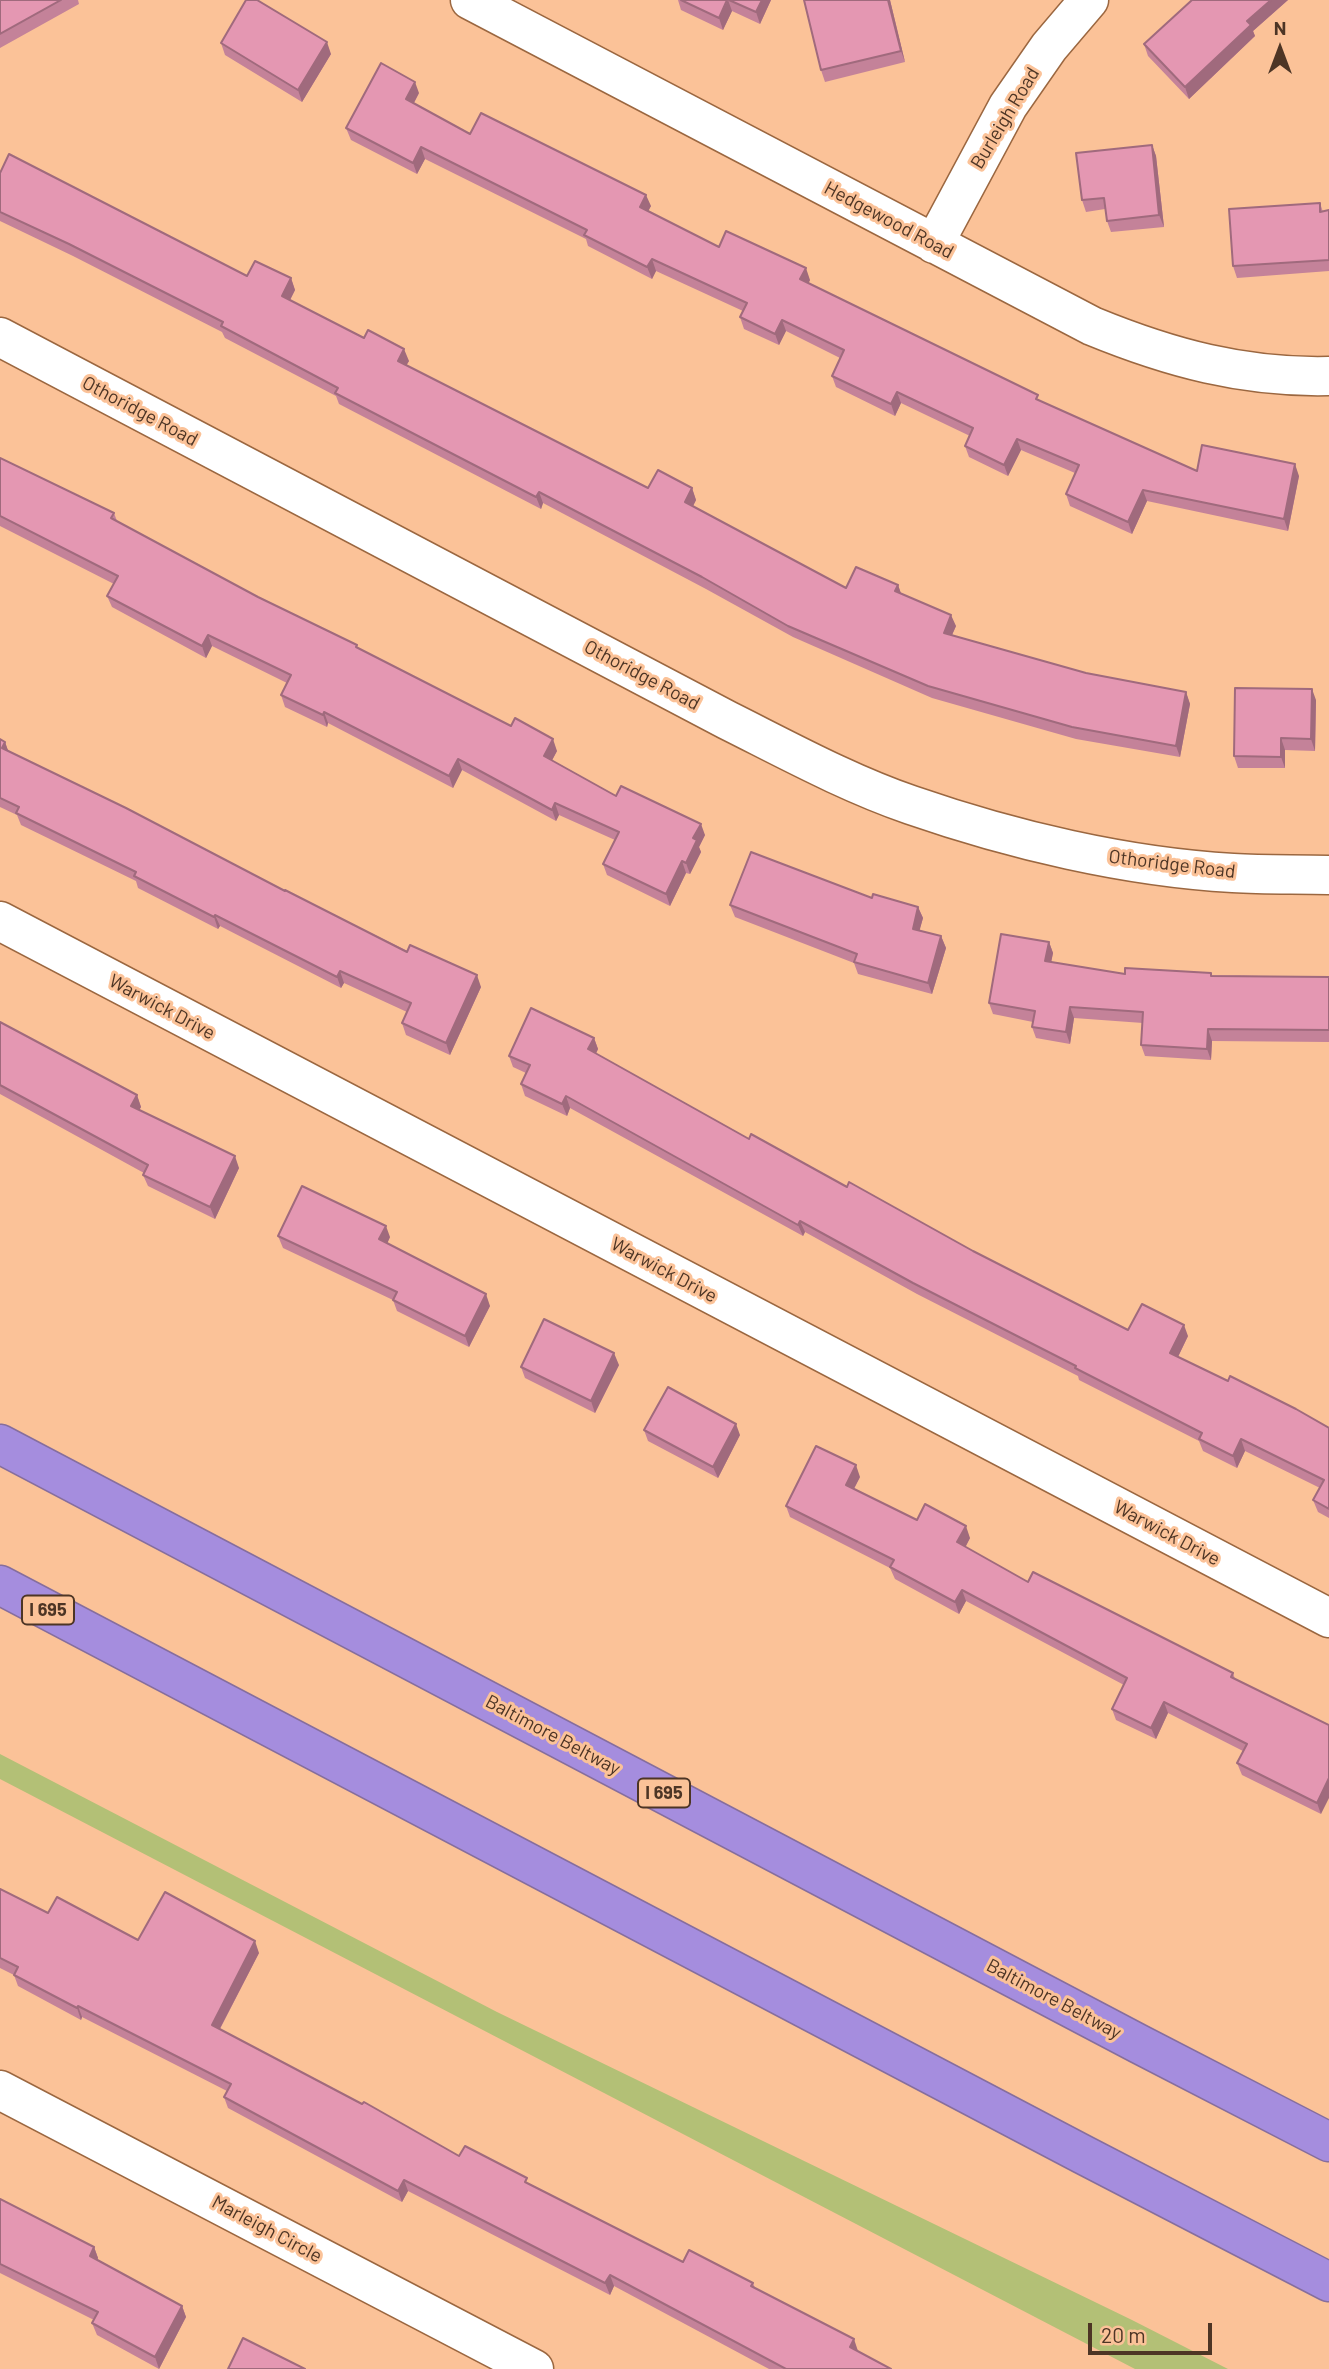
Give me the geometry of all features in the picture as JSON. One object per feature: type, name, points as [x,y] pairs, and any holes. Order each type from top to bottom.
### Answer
[{"type":"highway","name":"Baltimore Beltway","points":[[0,1444],[1329,2142]]},
{"type":"highway","name":"I 695","points":[[0,1585],[1070,2148],[1329,2281]]},
{"type":"highway","points":[[0,1616],[96,1635]]},
{"type":"street","name":"Hedgewood Road","points":[[470,0],[1092,326],[1145,348],[1199,363],[1255,373],[1329,376]]},
{"type":"street","name":"Burleigh Road","points":[[934,244],[1008,106],[1049,47],[1089,0]]},
{"type":"street","name":"Othoridge Road","points":[[0,337],[727,720],[814,764],[910,805],[1019,837],[1125,860],[1232,873],[1329,875]]},
{"type":"street","name":"Warwick Drive","points":[[0,922],[1329,1619]]},
{"type":"street","name":"Marleigh Circle","points":[[0,2090],[534,2369]]},
{"type":"green space","points":[[0,1754],[497,2012],[1228,2369],[1135,2369],[0,1779]]},
{"type":"building","points":[[0,0],[61,0],[0,34]]},
{"type":"building","points":[[246,0],[257,0],[327,42],[298,90],[221,43]]},
{"type":"building","points":[[681,0],[727,0],[719,18]]},
{"type":"building","points":[[729,0],[762,0],[756,12]]},
{"type":"building","points":[[804,0],[888,0],[901,51],[821,70]]},
{"type":"building","points":[[1192,0],[1271,0],[1247,21],[1251,25],[1185,87],[1144,44]]},
{"type":"building","points":[[381,63],[415,82],[406,99],[470,134],[481,113],[646,195],[640,207],[719,247],[726,231],[806,268],[800,279],[1038,395],[1036,399],[1197,471],[1202,445],[1295,464],[1284,519],[1143,490],[1128,522],[1066,494],[1079,465],[1017,439],[1004,465],[965,446],[973,428],[897,392],[891,404],[832,376],[844,350],[782,320],[775,334],[740,317],[747,303],[652,259],[647,267],[584,235],[587,230],[421,147],[413,163],[346,128]]},
{"type":"building","points":[[1152,145],[1159,215],[1107,221],[1104,198],[1082,200],[1076,153]]},
{"type":"building","points":[[9,154],[247,276],[255,261],[291,278],[282,296],[364,338],[368,330],[404,349],[398,361],[648,488],[658,470],[692,488],[685,502],[846,588],[856,567],[898,585],[895,591],[951,615],[944,633],[1086,673],[1186,692],[1176,746],[1072,727],[928,686],[788,626],[702,577],[539,492],[536,497],[335,393],[338,388],[221,326],[223,322],[0,212],[0,173]]},
{"type":"building","points":[[1320,203],[1320,212],[1329,210],[1329,260],[1233,266],[1229,209]]},
{"type":"building","points":[[0,458],[114,513],[111,518],[258,597],[357,645],[356,647],[511,726],[515,718],[553,739],[544,756],[616,796],[621,786],[701,824],[693,838],[697,840],[686,863],[682,861],[666,894],[603,864],[619,832],[555,803],[552,810],[458,759],[449,776],[324,712],[323,715],[281,695],[291,675],[208,635],[202,646],[107,596],[118,576],[0,516]]},
{"type":"building","points":[[1235,688],[1312,689],[1311,739],[1281,738],[1281,757],[1234,756]]},
{"type":"building","points":[[0,739],[5,742],[2,748],[126,808],[407,952],[410,945],[477,975],[446,1043],[402,1023],[411,1003],[340,971],[337,977],[215,915],[214,917],[134,876],[136,872],[16,813],[19,807],[0,798]]},
{"type":"building","points":[[751,852],[872,898],[873,894],[918,907],[913,929],[941,936],[928,983],[854,962],[857,954],[730,905]]},
{"type":"building","points":[[1001,934],[1049,942],[1045,961],[1125,974],[1125,968],[1211,973],[1211,976],[1329,977],[1329,1030],[1208,1029],[1207,1049],[1141,1045],[1143,1012],[1070,1007],[1066,1032],[1032,1027],[1035,1011],[989,1003]]},
{"type":"building","points":[[531,1008],[594,1038],[588,1049],[749,1139],[751,1134],[847,1187],[849,1182],[973,1251],[1128,1330],[1142,1304],[1184,1325],[1170,1353],[1228,1381],[1230,1376],[1329,1428],[1329,1509],[1313,1500],[1324,1480],[1241,1439],[1233,1456],[1199,1439],[1202,1433],[913,1283],[800,1221],[798,1225],[566,1096],[562,1104],[521,1084],[530,1065],[509,1056]]},
{"type":"building","points":[[0,1022],[137,1095],[131,1106],[235,1156],[210,1207],[143,1175],[148,1165],[0,1085]]},
{"type":"building","points":[[302,1186],[386,1226],[379,1239],[486,1294],[465,1336],[393,1300],[397,1292],[278,1236]]},
{"type":"building","points":[[544,1319],[614,1353],[591,1401],[521,1367]]},
{"type":"building","points":[[668,1387],[736,1424],[713,1467],[644,1430]]},
{"type":"building","points":[[816,1446],[856,1465],[846,1485],[917,1520],[925,1504],[966,1526],[957,1542],[1028,1582],[1033,1572],[1233,1673],[1231,1677],[1329,1725],[1329,1778],[1317,1803],[1237,1763],[1247,1744],[1164,1702],[1151,1728],[1112,1709],[1127,1678],[962,1590],[955,1602],[890,1567],[894,1560],[786,1506]]},
{"type":"building","points":[[0,1889],[48,1913],[57,1897],[138,1940],[165,1892],[255,1941],[212,2025],[362,2104],[364,2102],[459,2156],[465,2146],[527,2178],[525,2182],[683,2262],[689,2250],[753,2283],[751,2286],[854,2339],[850,2347],[891,2369],[786,2369],[610,2275],[605,2283],[404,2180],[398,2191],[224,2097],[231,2084],[14,1975],[18,1967],[0,1958]]},
{"type":"building","points":[[0,2199],[94,2247],[90,2256],[182,2306],[155,2357],[92,2323],[98,2312],[0,2264]]},
{"type":"building","points":[[243,2338],[305,2369],[228,2369]]}]
